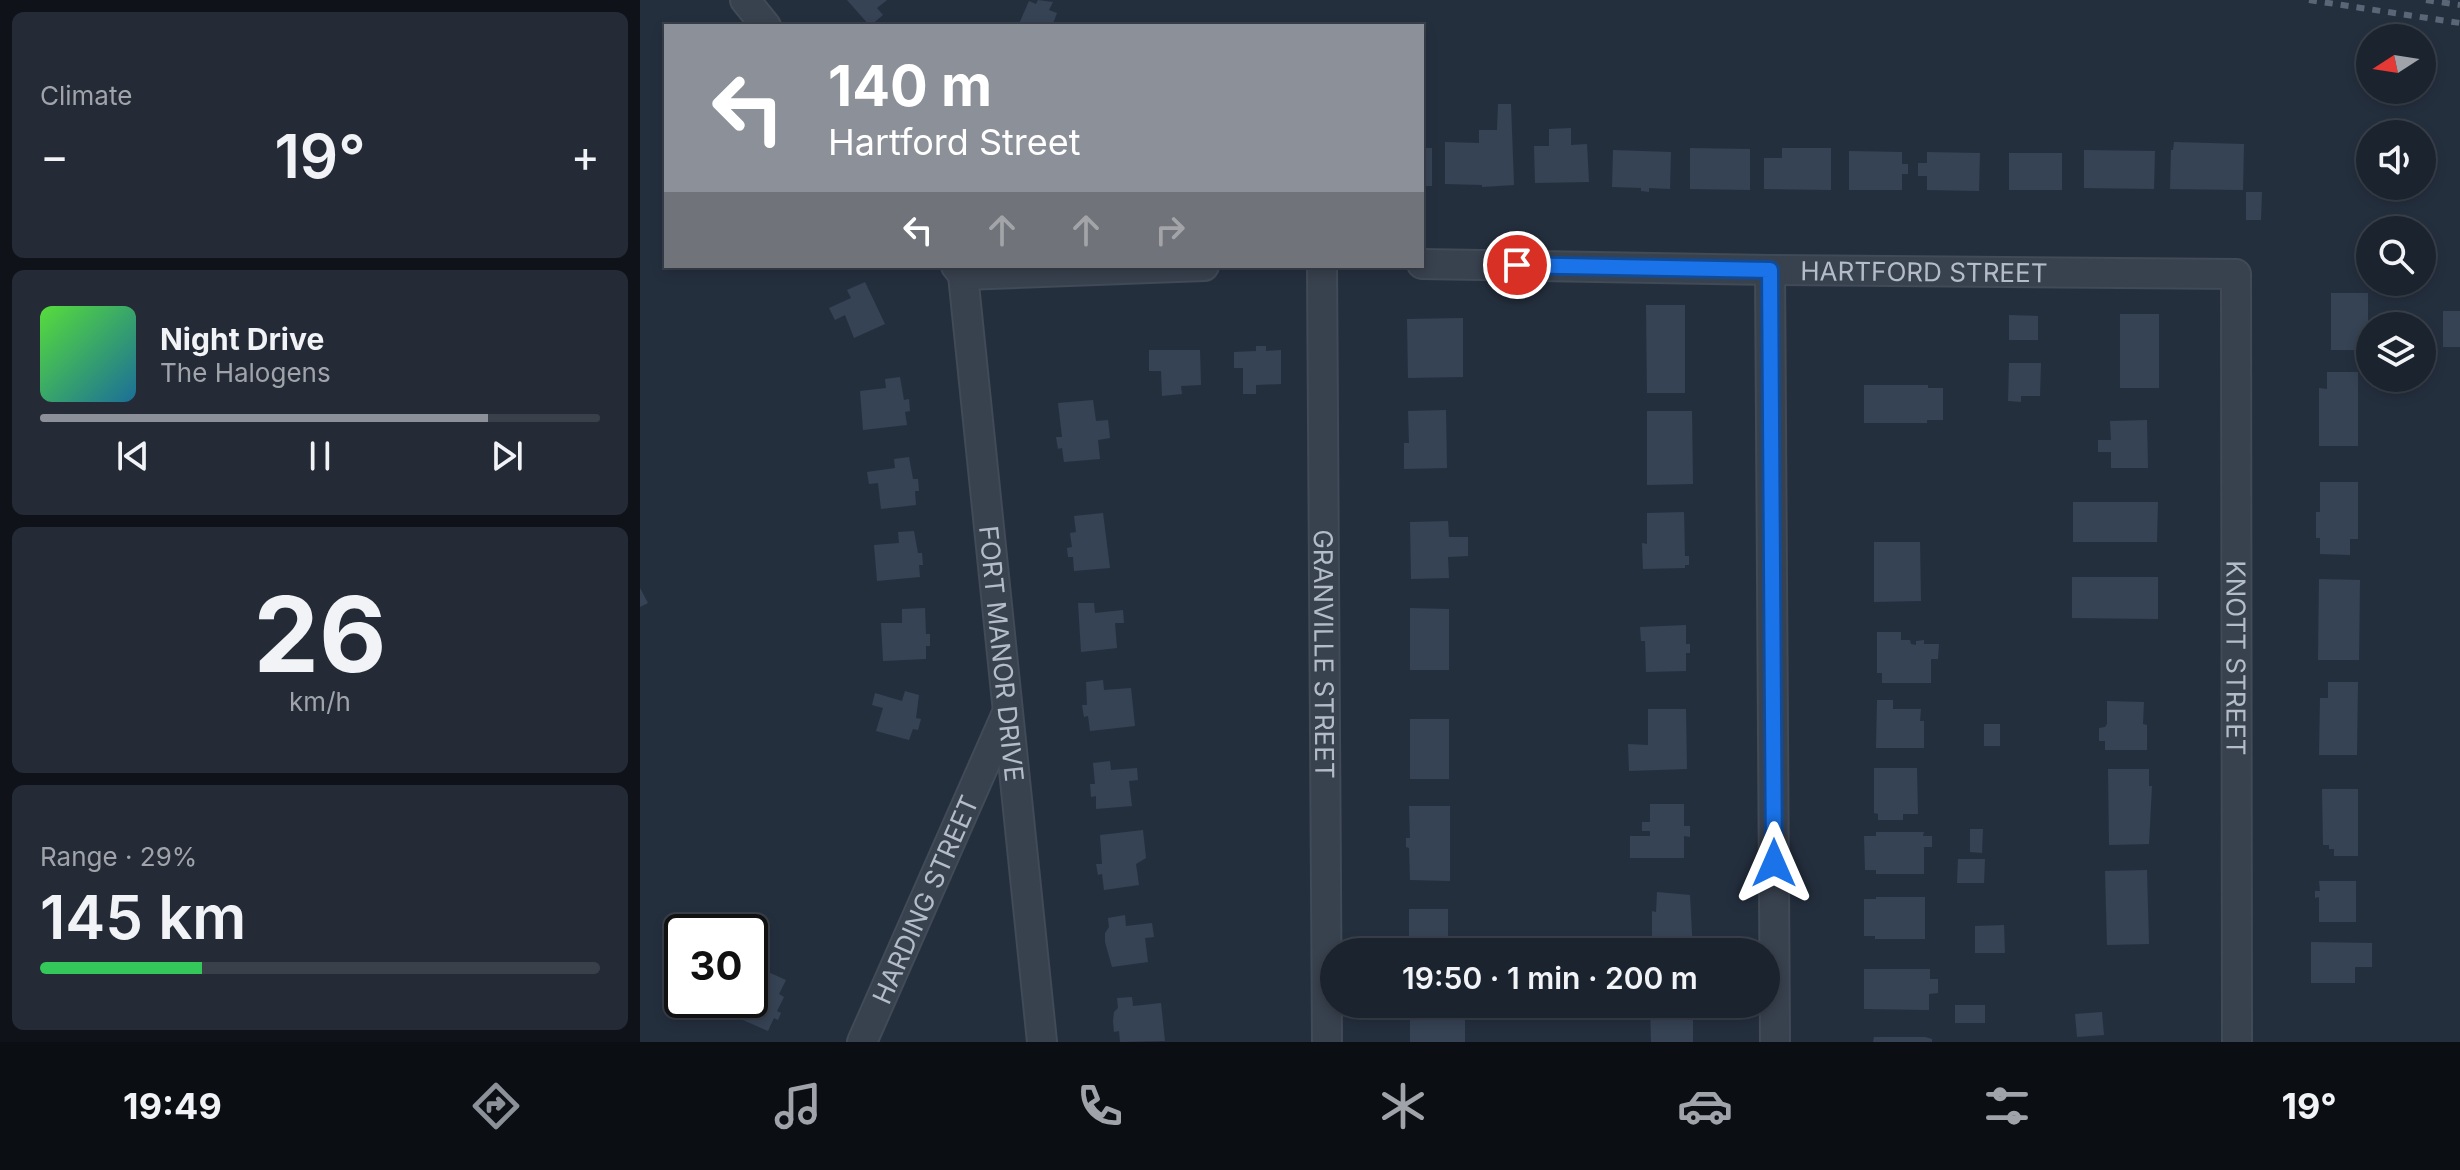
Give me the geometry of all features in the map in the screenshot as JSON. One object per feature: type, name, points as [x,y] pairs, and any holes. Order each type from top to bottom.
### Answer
[{"type":"street","points":[[745,0],[764,24]]},
{"type":"street","name":"HARTFORD STREET","points":[[1424,264],[2236,274]]},
{"type":"street","points":[[960,270],[1082,268]]},
{"type":"street","name":"GRANVILLE STREET","points":[[1322,268],[1327,1042]]},
{"type":"street","name":"FORT MANOR DRIVE","points":[[960,270],[1042,1042]]},
{"type":"street","points":[[1770,270],[1775,1042]]},
{"type":"street","name":"KNOTT STREET","points":[[2236,274],[2237,1042]]},
{"type":"street","name":"HARDING STREET","points":[[862,1042],[1007,712]]},
{"type":"building","points":[[847,0],[887,0],[877,8],[883,15],[868,24]]},
{"type":"building","points":[[1038,0],[1053,2],[1049,10],[1057,13],[1053,24],[1019,24],[1029,1],[1036,4]]},
{"type":"building","points":[[1498,104],[1511,104],[1514,185],[1482,187],[1445,184],[1445,142],[1479,143],[1479,130],[1497,130]]},
{"type":"building","points":[[1571,128],[1571,145],[1587,144],[1589,182],[1535,183],[1534,146],[1549,146],[1549,129]]},
{"type":"building","points":[[2174,142],[2244,144],[2243,190],[2170,189]]},
{"type":"building","points":[[1424,148],[1432,148],[1432,186],[1424,186]]},
{"type":"building","points":[[1690,148],[1750,149],[1750,190],[1690,189]]},
{"type":"building","points":[[1782,148],[1831,148],[1831,190],[1764,189],[1764,158],[1782,158]]},
{"type":"building","points":[[1613,150],[1671,152],[1670,189],[1649,188],[1649,192],[1641,191],[1641,188],[1612,187]]},
{"type":"building","points":[[2084,150],[2155,151],[2154,189],[2084,188]]},
{"type":"building","points":[[1849,151],[1902,152],[1902,164],[1908,164],[1908,174],[1902,174],[1902,190],[1849,190]]},
{"type":"building","points":[[1927,152],[1980,153],[1979,191],[1927,190],[1927,176],[1918,176],[1918,163],[1927,163]]},
{"type":"building","points":[[2009,153],[2062,153],[2062,190],[2009,190]]},
{"type":"building","points":[[2246,192],[2262,192],[2261,220],[2246,220]]},
{"type":"building","points":[[865,282],[885,324],[854,338],[845,315],[835,320],[829,308],[851,298],[847,290]]},
{"type":"building","points":[[2331,293],[2368,296],[2368,312],[2356,312],[2356,350],[2331,350]]},
{"type":"building","points":[[1646,305],[1685,305],[1685,393],[1647,393]]},
{"type":"building","points":[[2443,311],[2460,311],[2460,347],[2443,347]]},
{"type":"building","points":[[2120,314],[2159,314],[2159,388],[2120,388]]},
{"type":"building","points":[[2009,315],[2038,316],[2038,340],[2009,340]]},
{"type":"building","points":[[1463,318],[1463,377],[1408,378],[1407,319]]},
{"type":"building","points":[[1256,346],[1266,346],[1266,351],[1281,350],[1281,384],[1256,385],[1256,394],[1243,394],[1243,368],[1234,368],[1234,352],[1256,351]]},
{"type":"building","points":[[1149,350],[1200,350],[1201,385],[1181,386],[1182,394],[1162,396],[1161,371],[1149,371]]},
{"type":"building","points":[[2009,363],[2041,363],[2040,396],[2021,396],[2021,402],[2008,401]]},
{"type":"building","points":[[2327,372],[2356,372],[2358,446],[2319,446],[2319,388],[2327,389]]},
{"type":"building","points":[[900,377],[904,400],[909,399],[910,411],[905,412],[907,425],[863,430],[860,391],[886,388],[885,379]]},
{"type":"building","points":[[1864,385],[1928,385],[1928,388],[1943,388],[1943,420],[1864,423]]},
{"type":"building","points":[[1093,400],[1096,421],[1108,420],[1110,438],[1098,440],[1100,459],[1064,462],[1056,437],[1062,437],[1058,403]]},
{"type":"building","points":[[1446,410],[1447,468],[1404,469],[1404,443],[1409,443],[1408,411]]},
{"type":"building","points":[[1647,411],[1692,411],[1693,484],[1647,485]]},
{"type":"building","points":[[2147,420],[2148,468],[2111,468],[2111,452],[2098,452],[2098,440],[2111,440],[2110,421]]},
{"type":"building","points":[[909,457],[913,479],[918,479],[916,505],[881,509],[878,483],[869,484],[867,472],[895,468],[894,459]]},
{"type":"building","points":[[2320,482],[2358,482],[2358,539],[2350,539],[2350,555],[2320,554],[2320,538],[2316,538],[2316,512],[2320,512]]},
{"type":"building","points":[[2073,502],[2158,502],[2157,542],[2073,542]]},
{"type":"building","points":[[1684,512],[1685,556],[1689,556],[1689,565],[1685,568],[1643,569],[1642,543],[1647,544],[1647,513]]},
{"type":"building","points":[[1103,513],[1110,568],[1074,571],[1073,557],[1068,557],[1067,548],[1072,547],[1070,533],[1076,532],[1074,516]]},
{"type":"building","points":[[1448,521],[1449,537],[1468,537],[1468,556],[1448,557],[1449,578],[1411,579],[1410,522]]},
{"type":"building","points":[[914,531],[918,553],[922,553],[920,577],[877,581],[874,545],[899,543],[898,532]]},
{"type":"building","points":[[1874,542],[1920,542],[1921,601],[1874,602]]},
{"type":"building","points":[[2072,577],[2158,577],[2158,619],[2072,618]]},
{"type":"building","points":[[2319,579],[2360,580],[2359,660],[2318,660]]},
{"type":"building","points":[[640,588],[648,603],[640,607]]},
{"type":"building","points":[[1078,603],[1094,603],[1095,613],[1123,610],[1124,623],[1115,623],[1117,648],[1081,652]]},
{"type":"building","points":[[925,608],[926,634],[930,634],[926,659],[883,661],[881,623],[902,623],[902,609]]},
{"type":"building","points":[[1410,608],[1449,609],[1449,670],[1410,670]]},
{"type":"building","points":[[1686,625],[1686,644],[1690,644],[1690,653],[1686,653],[1686,671],[1646,672],[1645,641],[1641,641],[1640,627]]},
{"type":"building","points":[[1877,632],[1901,632],[1901,640],[1910,640],[1911,644],[1916,645],[1916,641],[1924,640],[1924,644],[1939,644],[1938,659],[1931,659],[1931,683],[1882,683],[1882,673],[1877,673]]},
{"type":"building","points":[[1103,680],[1104,690],[1131,688],[1135,726],[1090,731],[1088,716],[1084,717],[1082,705],[1087,705],[1086,682]]},
{"type":"building","points":[[2328,682],[2358,682],[2357,755],[2319,755],[2320,698],[2328,698]]},
{"type":"building","points":[[905,691],[919,695],[916,718],[921,719],[918,730],[913,729],[909,740],[876,731],[883,708],[872,705],[875,693],[902,701]]},
{"type":"building","points":[[1877,700],[1893,700],[1893,709],[1921,709],[1924,748],[1876,748]]},
{"type":"building","points":[[2107,701],[2144,702],[2147,750],[2105,750],[2105,741],[2099,741],[2099,728],[2107,724]]},
{"type":"building","points":[[1648,709],[1686,709],[1687,769],[1629,771],[1628,744],[1648,745]]},
{"type":"building","points":[[1410,719],[1449,719],[1449,779],[1410,779]]},
{"type":"building","points":[[1984,724],[2000,724],[2000,746],[1984,746]]},
{"type":"building","points":[[1110,761],[1111,770],[1137,768],[1138,780],[1129,781],[1132,806],[1096,809],[1096,796],[1091,797],[1090,784],[1095,784],[1093,763]]},
{"type":"building","points":[[1874,768],[1917,768],[1918,814],[1903,814],[1903,820],[1878,820],[1878,814],[1874,813]]},
{"type":"building","points":[[2108,769],[2149,769],[2149,786],[2152,786],[2149,844],[2109,845]]},
{"type":"building","points":[[2322,789],[2358,789],[2358,856],[2334,856],[2334,849],[2323,845]]},
{"type":"building","points":[[1650,804],[1684,804],[1684,826],[1690,826],[1690,837],[1684,836],[1684,858],[1630,858],[1630,836],[1650,836],[1650,831],[1642,831],[1642,822],[1650,822]]},
{"type":"building","points":[[1409,806],[1450,806],[1450,881],[1410,880],[1409,848],[1406,847],[1406,838],[1410,838]]},
{"type":"building","points":[[1970,829],[1983,829],[1982,853],[1970,852]]},
{"type":"building","points":[[1143,830],[1146,858],[1136,864],[1139,885],[1104,890],[1102,874],[1098,875],[1096,864],[1102,864],[1100,835]]},
{"type":"building","points":[[1876,832],[1924,832],[1923,836],[1932,836],[1932,847],[1924,847],[1924,874],[1876,874],[1876,870],[1865,870],[1864,836],[1876,836]]},
{"type":"building","points":[[1958,859],[1985,859],[1984,883],[1957,883]]},
{"type":"building","points":[[2147,870],[2149,944],[2107,945],[2105,871]]},
{"type":"building","points":[[2319,881],[2356,881],[2356,922],[2319,922],[2319,897],[2315,898],[2315,891],[2320,891]]},
{"type":"building","points":[[1657,892],[1690,895],[1692,938],[1652,938],[1652,911],[1656,912]]},
{"type":"building","points":[[1925,897],[1925,939],[1875,939],[1875,936],[1864,936],[1864,899]]},
{"type":"building","points":[[1409,909],[1448,909],[1448,938],[1409,938]]},
{"type":"building","points":[[1125,915],[1126,926],[1152,923],[1154,937],[1145,938],[1148,962],[1112,967],[1105,942],[1108,918]]},
{"type":"building","points":[[2004,925],[2005,953],[1975,953],[1975,926]]},
{"type":"building","points":[[2311,942],[2372,943],[2372,967],[2355,967],[2355,983],[2311,983]]},
{"type":"building","points":[[1864,969],[1930,969],[1930,979],[1938,979],[1938,993],[1929,994],[1929,1010],[1864,1009]]},
{"type":"building","points":[[768,972],[786,980],[779,994],[784,997],[777,1011],[781,1013],[778,1020],[774,1018],[768,1031],[738,1018],[768,1018]]},
{"type":"building","points":[[1132,997],[1133,1006],[1161,1003],[1165,1041],[1120,1042],[1119,1031],[1114,1032],[1113,1021],[1118,1008],[1117,998]]},
{"type":"building","points":[[1955,1005],[1985,1005],[1985,1023],[1955,1023]]},
{"type":"building","points":[[2102,1012],[2104,1035],[2077,1037],[2075,1014]]},
{"type":"building","points":[[1410,1018],[1465,1018],[1465,1042],[1410,1042]]},
{"type":"building","points":[[1650,1018],[1693,1018],[1693,1042],[1651,1042]]},
{"type":"building","points":[[1874,1037],[1925,1037],[1932,1039],[1932,1042],[1873,1042]]},
{"type":"railway","points":[[2309,0],[2460,23]]},
{"type":"railway","points":[[2426,0],[2460,5]]},
{"type":"route","points":[[1517,265],[1770,270],[1774,863]]}]
